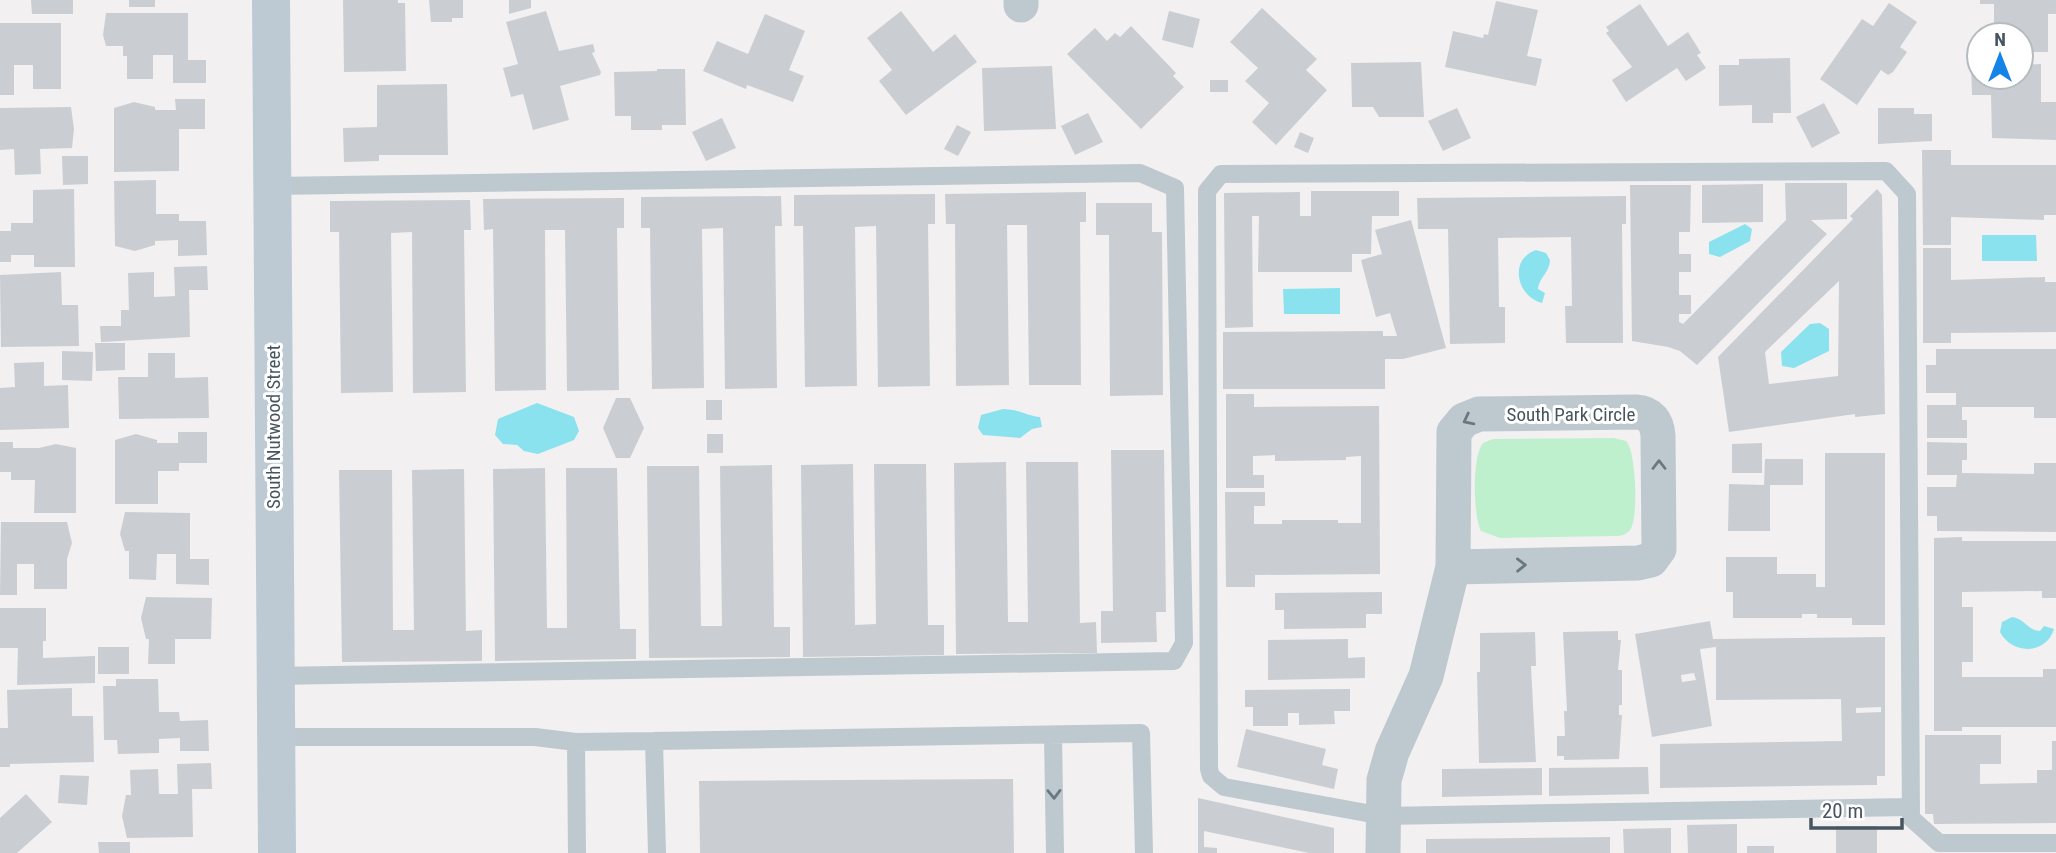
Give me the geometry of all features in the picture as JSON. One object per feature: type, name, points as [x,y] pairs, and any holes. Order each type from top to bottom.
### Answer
[{"type":"street","name":"South Nutwood Street","points":[[271,0],[277,853]]},
{"type":"street","name":"South Park Circle","points":[[1383,853],[1387,767],[1426,676],[1453,566],[1451,441],[1454,432],[1464,420],[1479,414],[1636,412],[1650,416],[1654,421],[1658,436],[1659,549],[1651,559],[1638,562],[1453,566]]},
{"type":"lane","points":[[1909,807],[1383,816],[1224,787],[1211,776],[1207,191],[1221,174],[1886,170],[1907,194],[1909,807],[1912,818],[1939,843],[2056,843]]},
{"type":"lane","points":[[272,186],[1140,173],[1175,188],[1184,643],[1174,661],[274,676]]},
{"type":"lane","points":[[275,737],[535,737],[576,742],[1142,733],[1144,853]]},
{"type":"lane","points":[[1053,735],[1055,853]]},
{"type":"lane","points":[[654,741],[657,853]]},
{"type":"lane","points":[[576,742],[577,853]]},
{"type":"green space","points":[[1614,438],[1626,441],[1634,470],[1635,513],[1627,533],[1617,536],[1500,538],[1481,531],[1476,513],[1475,486],[1477,460],[1483,443],[1493,439]]},
{"type":"water","points":[[1745,224],[1752,229],[1750,241],[1720,257],[1709,254],[1709,242]]},
{"type":"water","points":[[1982,235],[2036,235],[2037,261],[1982,261]]},
{"type":"water","points":[[1536,250],[1546,253],[1550,260],[1538,289],[1545,293],[1542,303],[1526,293],[1519,277],[1522,261]]},
{"type":"water","points":[[1340,288],[1340,314],[1284,314],[1283,289]]},
{"type":"water","points":[[1820,323],[1829,329],[1829,351],[1794,368],[1782,366],[1781,352],[1810,324]]},
{"type":"water","points":[[537,403],[574,417],[579,431],[574,440],[538,454],[524,451],[517,445],[503,444],[495,435],[498,419]]},
{"type":"water","points":[[1003,409],[1040,417],[1042,427],[1032,429],[1020,438],[983,435],[978,428],[981,415]]},
{"type":"water","points":[[2012,617],[2036,630],[2040,631],[2044,626],[2054,629],[2044,644],[2028,649],[2020,648],[2005,640],[2000,632],[2002,622]]},
{"type":"building","points":[[31,0],[73,0],[73,14],[32,14]]},
{"type":"building","points":[[129,0],[155,0],[155,7],[129,7]]},
{"type":"building","points":[[343,0],[398,0],[398,3],[405,3],[406,71],[344,72]]},
{"type":"building","points":[[429,0],[463,0],[463,18],[452,18],[452,22],[431,22]]},
{"type":"building","points":[[509,0],[531,0],[531,8],[509,14]]},
{"type":"building","points":[[1980,0],[2056,0],[2056,14],[2048,14],[2048,52],[2035,52],[2035,21],[1994,21],[1994,4],[1980,4]]},
{"type":"building","points":[[1496,1],[1538,10],[1527,56],[1542,59],[1536,86],[1445,67],[1453,31],[1483,38],[1484,34],[1488,35]]},
{"type":"building","points":[[1889,3],[1917,22],[1900,47],[1907,52],[1893,72],[1888,75],[1881,70],[1857,105],[1820,79],[1862,19],[1873,26]]},
{"type":"building","points":[[1640,4],[1668,46],[1688,32],[1701,53],[1697,55],[1706,68],[1686,81],[1677,68],[1626,102],[1612,80],[1632,67],[1606,33],[1609,31],[1606,27]]},
{"type":"building","points":[[1262,8],[1317,59],[1306,70],[1327,90],[1276,145],[1252,122],[1269,103],[1245,81],[1258,68],[1230,42]]},
{"type":"building","points":[[546,11],[559,51],[593,44],[595,52],[592,53],[601,72],[600,75],[560,86],[569,120],[533,130],[523,94],[511,97],[503,68],[518,64],[506,22]]},
{"type":"building","points":[[901,11],[933,52],[955,34],[977,62],[906,115],[879,81],[892,70],[867,38]]},
{"type":"building","points":[[1169,11],[1200,19],[1193,48],[1162,40]]},
{"type":"building","points":[[106,13],[188,13],[188,60],[206,60],[206,83],[173,83],[173,55],[153,55],[153,79],[127,79],[127,56],[123,56],[123,46],[106,46],[103,35]]},
{"type":"building","points":[[765,14],[805,31],[789,70],[804,76],[793,102],[747,85],[746,89],[703,71],[717,41],[748,54]]},
{"type":"building","points":[[0,23],[61,23],[61,89],[33,89],[33,65],[14,65],[14,95],[0,95]]},
{"type":"building","points":[[1131,26],[1176,73],[1173,76],[1184,87],[1141,129],[1067,54],[1095,28],[1107,41],[1115,33],[1120,37]]},
{"type":"building","points":[[1790,58],[1791,113],[1773,113],[1773,123],[1752,123],[1752,105],[1719,106],[1719,65],[1739,65],[1739,59]]},
{"type":"building","points":[[1421,62],[1424,117],[1379,117],[1373,107],[1352,107],[1351,63]]},
{"type":"building","points":[[2035,64],[2041,64],[2041,102],[2056,102],[2056,140],[1992,138],[1991,95],[1972,95],[1972,91],[2035,91]]},
{"type":"building","points":[[1052,66],[1056,129],[984,131],[982,68]]},
{"type":"building","points":[[685,69],[686,125],[662,125],[662,130],[631,130],[631,116],[615,116],[614,72]]},
{"type":"building","points":[[1210,80],[1228,80],[1228,92],[1210,92]]},
{"type":"building","points":[[447,84],[448,155],[379,155],[379,161],[344,162],[343,128],[377,127],[377,85]]},
{"type":"building","points":[[175,99],[205,99],[205,129],[179,129],[179,171],[114,172],[114,108],[134,102],[155,107],[155,110],[176,110]]},
{"type":"building","points":[[1824,103],[1840,133],[1812,148],[1796,117]]},
{"type":"building","points":[[71,107],[74,129],[72,148],[40,149],[41,174],[15,175],[14,149],[0,150],[0,108]]},
{"type":"building","points":[[1457,108],[1471,138],[1443,151],[1428,121]]},
{"type":"building","points":[[1878,108],[1914,108],[1914,114],[1932,114],[1932,141],[1878,144]]},
{"type":"building","points":[[1088,113],[1103,142],[1075,155],[1061,126]]},
{"type":"building","points":[[722,118],[736,148],[706,161],[692,132]]},
{"type":"building","points":[[957,125],[971,132],[958,156],[944,149]]},
{"type":"building","points":[[1300,132],[1314,138],[1308,153],[1294,147]]},
{"type":"building","points":[[1922,150],[1951,150],[1951,165],[2056,165],[2056,215],[2044,215],[2044,220],[1951,217],[1951,245],[1923,245]]},
{"type":"building","points":[[62,156],[88,156],[88,184],[63,185]]},
{"type":"building","points":[[156,180],[156,214],[179,214],[179,221],[206,221],[207,255],[178,256],[178,240],[155,241],[155,245],[135,251],[115,246],[114,181]]},
{"type":"building","points":[[1785,183],[1847,183],[1847,219],[1811,220],[1827,234],[1697,365],[1680,351],[1632,341],[1630,185],[1691,185],[1690,232],[1679,232],[1679,254],[1691,254],[1691,272],[1679,272],[1679,295],[1691,295],[1691,314],[1679,314],[1679,322],[1683,324],[1786,220]]},
{"type":"building","points":[[1763,184],[1763,222],[1702,223],[1702,185]]},
{"type":"building","points":[[74,189],[75,267],[34,267],[34,255],[11,255],[11,262],[0,262],[0,231],[11,231],[11,223],[33,223],[33,190]]},
{"type":"building","points":[[1877,189],[1882,195],[1885,414],[1855,417],[1855,414],[1729,432],[1718,357],[1853,219],[1850,216]],"holes":[[[1839,281],[1838,376],[1769,384],[1765,352]]]},
{"type":"building","points":[[1311,191],[1399,191],[1399,216],[1372,216],[1371,254],[1352,254],[1352,272],[1258,272],[1259,216],[1252,216],[1253,327],[1225,328],[1224,193],[1300,192],[1300,216],[1311,216]]},
{"type":"building","points":[[1086,192],[1086,222],[1080,222],[1081,385],[1029,385],[1027,225],[1007,225],[1009,385],[956,386],[955,224],[946,224],[945,194]]},
{"type":"building","points":[[935,194],[935,224],[928,224],[930,386],[878,387],[876,226],[855,227],[857,386],[805,387],[803,226],[794,226],[794,195]]},
{"type":"building","points":[[781,196],[782,226],[775,226],[777,388],[725,389],[723,228],[702,229],[704,388],[652,389],[650,228],[641,228],[641,197]]},
{"type":"building","points":[[1626,196],[1626,224],[1622,224],[1623,343],[1566,343],[1565,306],[1572,306],[1571,237],[1498,238],[1499,307],[1505,307],[1505,343],[1450,344],[1448,229],[1418,229],[1417,198]]},
{"type":"building","points":[[624,198],[624,228],[617,228],[619,390],[567,391],[565,230],[545,230],[546,390],[495,391],[493,229],[484,230],[483,199]]},
{"type":"building","points":[[470,200],[471,230],[464,230],[466,392],[413,393],[412,232],[391,233],[393,392],[341,393],[339,232],[330,232],[330,201]]},
{"type":"building","points":[[1096,203],[1152,203],[1152,232],[1162,232],[1163,395],[1110,396],[1109,235],[1096,235]]},
{"type":"building","points":[[1411,220],[1446,348],[1403,359],[1385,359],[1385,389],[1223,389],[1223,332],[1383,331],[1383,336],[1397,336],[1390,313],[1376,317],[1361,260],[1382,254],[1375,230]]},
{"type":"building","points":[[1923,248],[1951,248],[1951,280],[2045,277],[2045,282],[2056,282],[2056,332],[1951,333],[1951,343],[1923,343]]},
{"type":"building","points":[[207,266],[208,290],[189,290],[190,337],[101,342],[100,326],[121,326],[121,310],[129,310],[128,273],[154,272],[154,297],[175,296],[174,267]]},
{"type":"building","points":[[61,272],[62,305],[78,305],[79,346],[1,347],[0,275]]},
{"type":"building","points":[[95,343],[125,343],[125,370],[96,371]]},
{"type":"building","points":[[1936,349],[2056,349],[2056,418],[2034,418],[2034,407],[1962,407],[1962,420],[1967,420],[1967,438],[1927,438],[1927,405],[1956,405],[1956,393],[1926,393],[1926,365],[1936,365]]},
{"type":"building","points":[[62,351],[93,352],[92,381],[62,380]]},
{"type":"building","points":[[148,353],[175,353],[175,378],[208,377],[209,418],[119,419],[118,377],[148,377]]},
{"type":"building","points":[[44,362],[44,386],[68,385],[69,428],[0,430],[0,388],[15,387],[14,363]]},
{"type":"building","points":[[1226,394],[1254,394],[1254,407],[1379,406],[1380,574],[1255,575],[1255,587],[1226,587],[1225,492],[1265,492],[1265,506],[1254,506],[1254,524],[1282,524],[1282,520],[1338,520],[1338,523],[1361,523],[1361,456],[1346,457],[1346,460],[1275,461],[1275,455],[1253,456],[1253,475],[1264,475],[1264,488],[1226,488]]},
{"type":"building","points":[[616,398],[630,398],[644,428],[630,458],[616,458],[603,428]]},
{"type":"building","points":[[706,400],[722,400],[722,420],[706,420]]},
{"type":"building","points":[[178,432],[207,432],[207,463],[179,463],[179,471],[158,471],[158,504],[115,504],[115,440],[136,434],[157,440],[157,443],[178,443]]},
{"type":"building","points":[[707,434],[723,434],[723,453],[707,453]]},
{"type":"building","points":[[0,442],[13,442],[13,448],[39,448],[56,444],[76,448],[76,513],[34,513],[35,480],[11,480],[11,472],[0,472]]},
{"type":"building","points":[[1927,442],[1967,443],[1967,460],[1962,460],[1962,473],[2034,474],[2034,463],[2056,463],[2056,532],[1937,531],[1937,516],[1927,516],[1927,487],[1956,487],[1957,475],[1927,475]]},
{"type":"building","points":[[1762,443],[1762,473],[1732,473],[1732,444]]},
{"type":"building","points":[[1111,450],[1164,450],[1166,612],[1156,612],[1157,642],[1101,643],[1101,611],[1113,611]]},
{"type":"building","points":[[1825,453],[1885,453],[1885,625],[1852,625],[1852,618],[1817,618],[1817,614],[1802,614],[1802,618],[1733,618],[1733,592],[1726,592],[1726,557],[1777,557],[1777,574],[1816,574],[1816,587],[1825,587]]},
{"type":"building","points":[[1765,459],[1803,459],[1803,485],[1770,485],[1770,531],[1728,531],[1729,484],[1764,485]]},
{"type":"building","points":[[1006,462],[1008,622],[1028,622],[1026,462],[1078,462],[1080,623],[1096,622],[1097,653],[956,654],[954,463]]},
{"type":"building","points":[[853,464],[855,625],[876,624],[874,464],[926,464],[928,625],[944,625],[944,655],[803,657],[801,465]]},
{"type":"building","points":[[772,465],[774,627],[790,627],[790,657],[649,658],[647,466],[699,466],[701,626],[722,626],[720,466]]},
{"type":"building","points":[[545,468],[547,628],[567,628],[566,468],[617,468],[620,629],[636,629],[636,659],[495,661],[493,469]]},
{"type":"building","points":[[464,469],[466,631],[482,630],[482,661],[342,662],[339,470],[392,470],[393,630],[414,630],[412,470]]},
{"type":"building","points":[[125,512],[190,513],[190,559],[209,559],[209,585],[176,584],[176,554],[157,554],[156,580],[129,579],[129,551],[125,551],[120,534]]},
{"type":"building","points":[[1,522],[67,522],[72,543],[67,559],[67,589],[34,589],[34,564],[17,564],[17,595],[0,595]]},
{"type":"building","points":[[1962,537],[1962,541],[2056,541],[2056,598],[2042,598],[2042,591],[1962,592],[1962,607],[1973,607],[1973,662],[1962,662],[1962,677],[2043,677],[2043,669],[2056,669],[2056,727],[1962,727],[1962,731],[1934,731],[1934,538]]},
{"type":"building","points":[[1382,592],[1382,614],[1366,614],[1366,628],[1284,629],[1284,610],[1275,610],[1275,593]]},
{"type":"building","points":[[146,597],[212,598],[211,639],[175,639],[175,664],[148,664],[149,639],[146,639],[141,618]]},
{"type":"building","points":[[0,608],[46,608],[43,658],[95,656],[95,683],[17,685],[18,648],[0,648]]},
{"type":"building","points":[[1710,621],[1713,639],[1885,637],[1885,776],[1877,776],[1877,785],[1660,788],[1660,744],[1842,741],[1841,699],[1716,700],[1716,647],[1700,649],[1712,726],[1652,737],[1635,634]],"holes":[[[1694,673],[1696,680],[1682,682],[1681,675]],[[1881,707],[1881,712],[1856,713],[1856,708]]]},
{"type":"building","points":[[1618,631],[1618,640],[1621,640],[1618,670],[1622,670],[1619,759],[1564,760],[1564,756],[1557,756],[1557,736],[1565,736],[1564,711],[1567,711],[1563,632]]},
{"type":"building","points":[[1535,632],[1536,666],[1531,666],[1536,762],[1479,763],[1477,672],[1480,672],[1480,633]]},
{"type":"building","points":[[1348,639],[1348,658],[1365,657],[1365,678],[1268,680],[1268,640]]},
{"type":"building","points":[[98,647],[129,647],[129,674],[98,674]]},
{"type":"building","points":[[116,679],[158,679],[159,712],[179,712],[180,721],[208,720],[209,751],[180,751],[180,738],[159,739],[159,753],[118,754],[117,740],[104,740],[103,686],[116,686]]},
{"type":"building","points":[[72,688],[72,716],[93,716],[94,762],[10,764],[10,767],[0,767],[0,728],[8,728],[7,690]]},
{"type":"building","points":[[1350,689],[1350,711],[1334,711],[1335,724],[1299,725],[1299,713],[1288,713],[1288,726],[1253,726],[1253,707],[1245,707],[1245,690]]},
{"type":"building","points":[[1246,729],[1326,749],[1322,765],[1338,769],[1334,789],[1237,767]]},
{"type":"building","points":[[1925,735],[2001,735],[2001,764],[1980,764],[1980,784],[2037,783],[2037,770],[2052,770],[2052,741],[2056,741],[2056,823],[1934,824],[1933,814],[1925,814]]},
{"type":"building","points":[[211,763],[212,789],[192,789],[193,837],[127,838],[122,816],[126,795],[131,795],[130,770],[158,769],[159,794],[178,794],[177,764]]},
{"type":"building","points":[[1648,767],[1649,794],[1549,796],[1549,768]]},
{"type":"building","points":[[1542,768],[1542,795],[1442,797],[1442,769]]},
{"type":"building","points":[[60,775],[89,776],[87,805],[58,803]]},
{"type":"building","points":[[1013,779],[1014,853],[700,853],[699,781]]},
{"type":"building","points":[[26,794],[52,822],[17,853],[0,853],[0,818]]},
{"type":"building","points":[[1198,798],[1334,828],[1334,853],[1309,853],[1204,831],[1204,847],[1217,848],[1217,853],[1198,853]]},
{"type":"building","points":[[1737,824],[1737,853],[1688,853],[1687,825]]},
{"type":"building","points":[[1836,826],[1877,826],[1877,853],[1836,853]]},
{"type":"building","points":[[1671,828],[1671,853],[1624,853],[1623,829]]},
{"type":"building","points":[[1610,837],[1610,853],[1426,853],[1426,839]]},
{"type":"building","points":[[98,842],[130,842],[130,853],[99,853]]},
{"type":"building","points":[[1747,846],[1774,846],[1774,853],[1747,853]]}]
